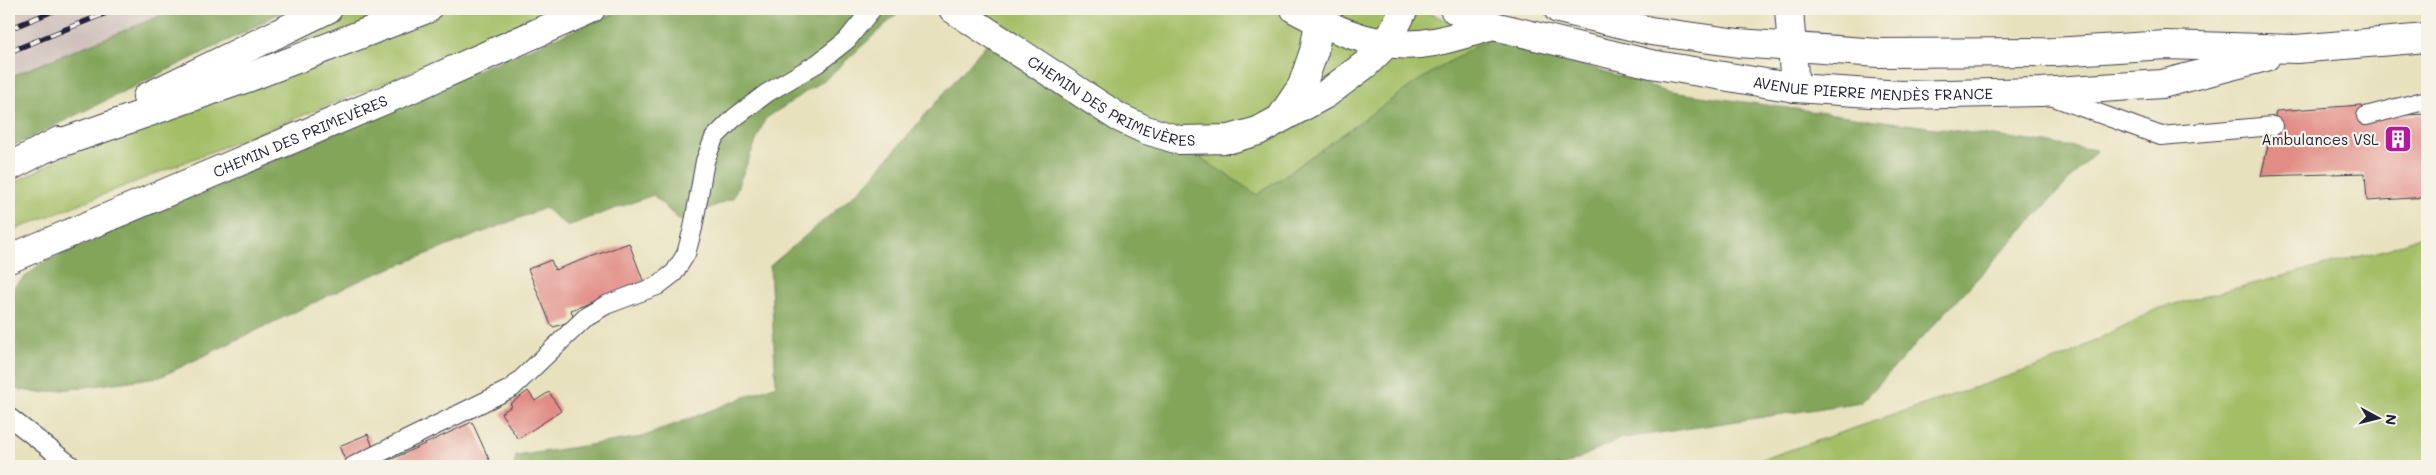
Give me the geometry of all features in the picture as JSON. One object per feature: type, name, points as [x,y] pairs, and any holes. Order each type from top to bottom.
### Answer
[{"type":"main road","points":[[9,167],[328,9]]},
{"type":"main road","points":[[43,149],[250,77],[427,9]]},
{"type":"main road","name":"CHEMIN DES PRIMEVÈRES","points":[[9,259],[591,9]]},
{"type":"main road","name":"CHEMIN DES PRIMEVÈRES","points":[[953,9],[1118,117],[1146,130],[1179,140],[1230,139],[1258,131],[1326,94],[1366,64],[1387,43],[1404,9]]},
{"type":"main road","points":[[1294,9],[1322,13],[1347,34],[1387,43],[1434,42],[1494,26]]},
{"type":"main road","name":"AVENUE PIERRE MENDÈS FRANCE","points":[[1454,9],[1494,26],[1651,64],[1795,88],[1901,95],[2041,92],[2162,84],[2296,49]]},
{"type":"main road","name":"AVENUE PIERRE MENDÈS FRANCE","points":[[1558,9],[1651,31],[1792,48],[1879,52],[1972,54],[2054,52],[2166,45],[2296,49],[2427,38]]},
{"type":"main road","points":[[1789,9],[1795,88]]},
{"type":"main road","name":"CHEMIN DES PRIMEVÈRES","points":[[1282,117],[1302,86],[1314,51],[1322,13]]},
{"type":"lane","points":[[353,466],[512,388],[587,316],[606,306],[657,286],[674,273],[686,254],[693,228],[705,161],[714,138],[734,118],[767,93],[818,63],[847,40],[872,9]]},
{"type":"lane","points":[[2041,92],[2161,136],[2273,126]]},
{"type":"lane","points":[[2366,116],[2427,100]]},
{"type":"lane","points":[[9,417],[72,466]]},
{"type":"shaded area","points":[[9,9],[177,9],[9,77]]},
{"type":"green space","points":[[177,9],[286,9],[247,31],[9,148],[9,77]]},
{"type":"green space","points":[[357,9],[560,9],[437,62],[9,232],[9,185],[290,41]]},
{"type":"green space","points":[[626,9],[891,9],[898,13],[827,78],[765,119],[733,198],[680,221],[653,195],[567,226],[545,208],[363,279],[160,377],[40,393],[9,388],[9,291],[40,264],[484,67]]},
{"type":"green space","points":[[973,9],[1417,9],[1491,37],[1418,81],[1257,195]]},
{"type":"green space","points":[[1001,27],[1257,195],[1418,81],[1491,37],[1671,92],[2097,150],[1862,402],[1619,439],[1563,466],[514,466],[516,456],[642,437],[776,385],[770,266],[864,186]]},
{"type":"green space","points":[[2427,234],[2427,466],[1742,466],[2059,359],[2159,308],[2388,249]]},
{"type":"building","points":[[2362,105],[2367,117],[2427,114],[2427,197],[2367,201],[2365,173],[2261,176],[2276,111]]},
{"type":"building","points":[[629,243],[644,283],[571,310],[573,316],[571,321],[554,327],[551,325],[528,269],[551,260],[555,270]]},
{"type":"building","points":[[528,391],[535,401],[549,392],[561,411],[518,439],[501,413],[512,406],[510,404]]},
{"type":"building","points":[[472,422],[492,466],[377,466]]},
{"type":"building","points":[[368,434],[373,448],[345,460],[339,446]]},
{"type":"railway","points":[[9,12],[17,9]]},
{"type":"railway","points":[[9,29],[58,9]]},
{"type":"railway","points":[[9,52],[116,9]]},
{"type":"place","name":"Ambulances VSL","points":[[2398,139]]}]
